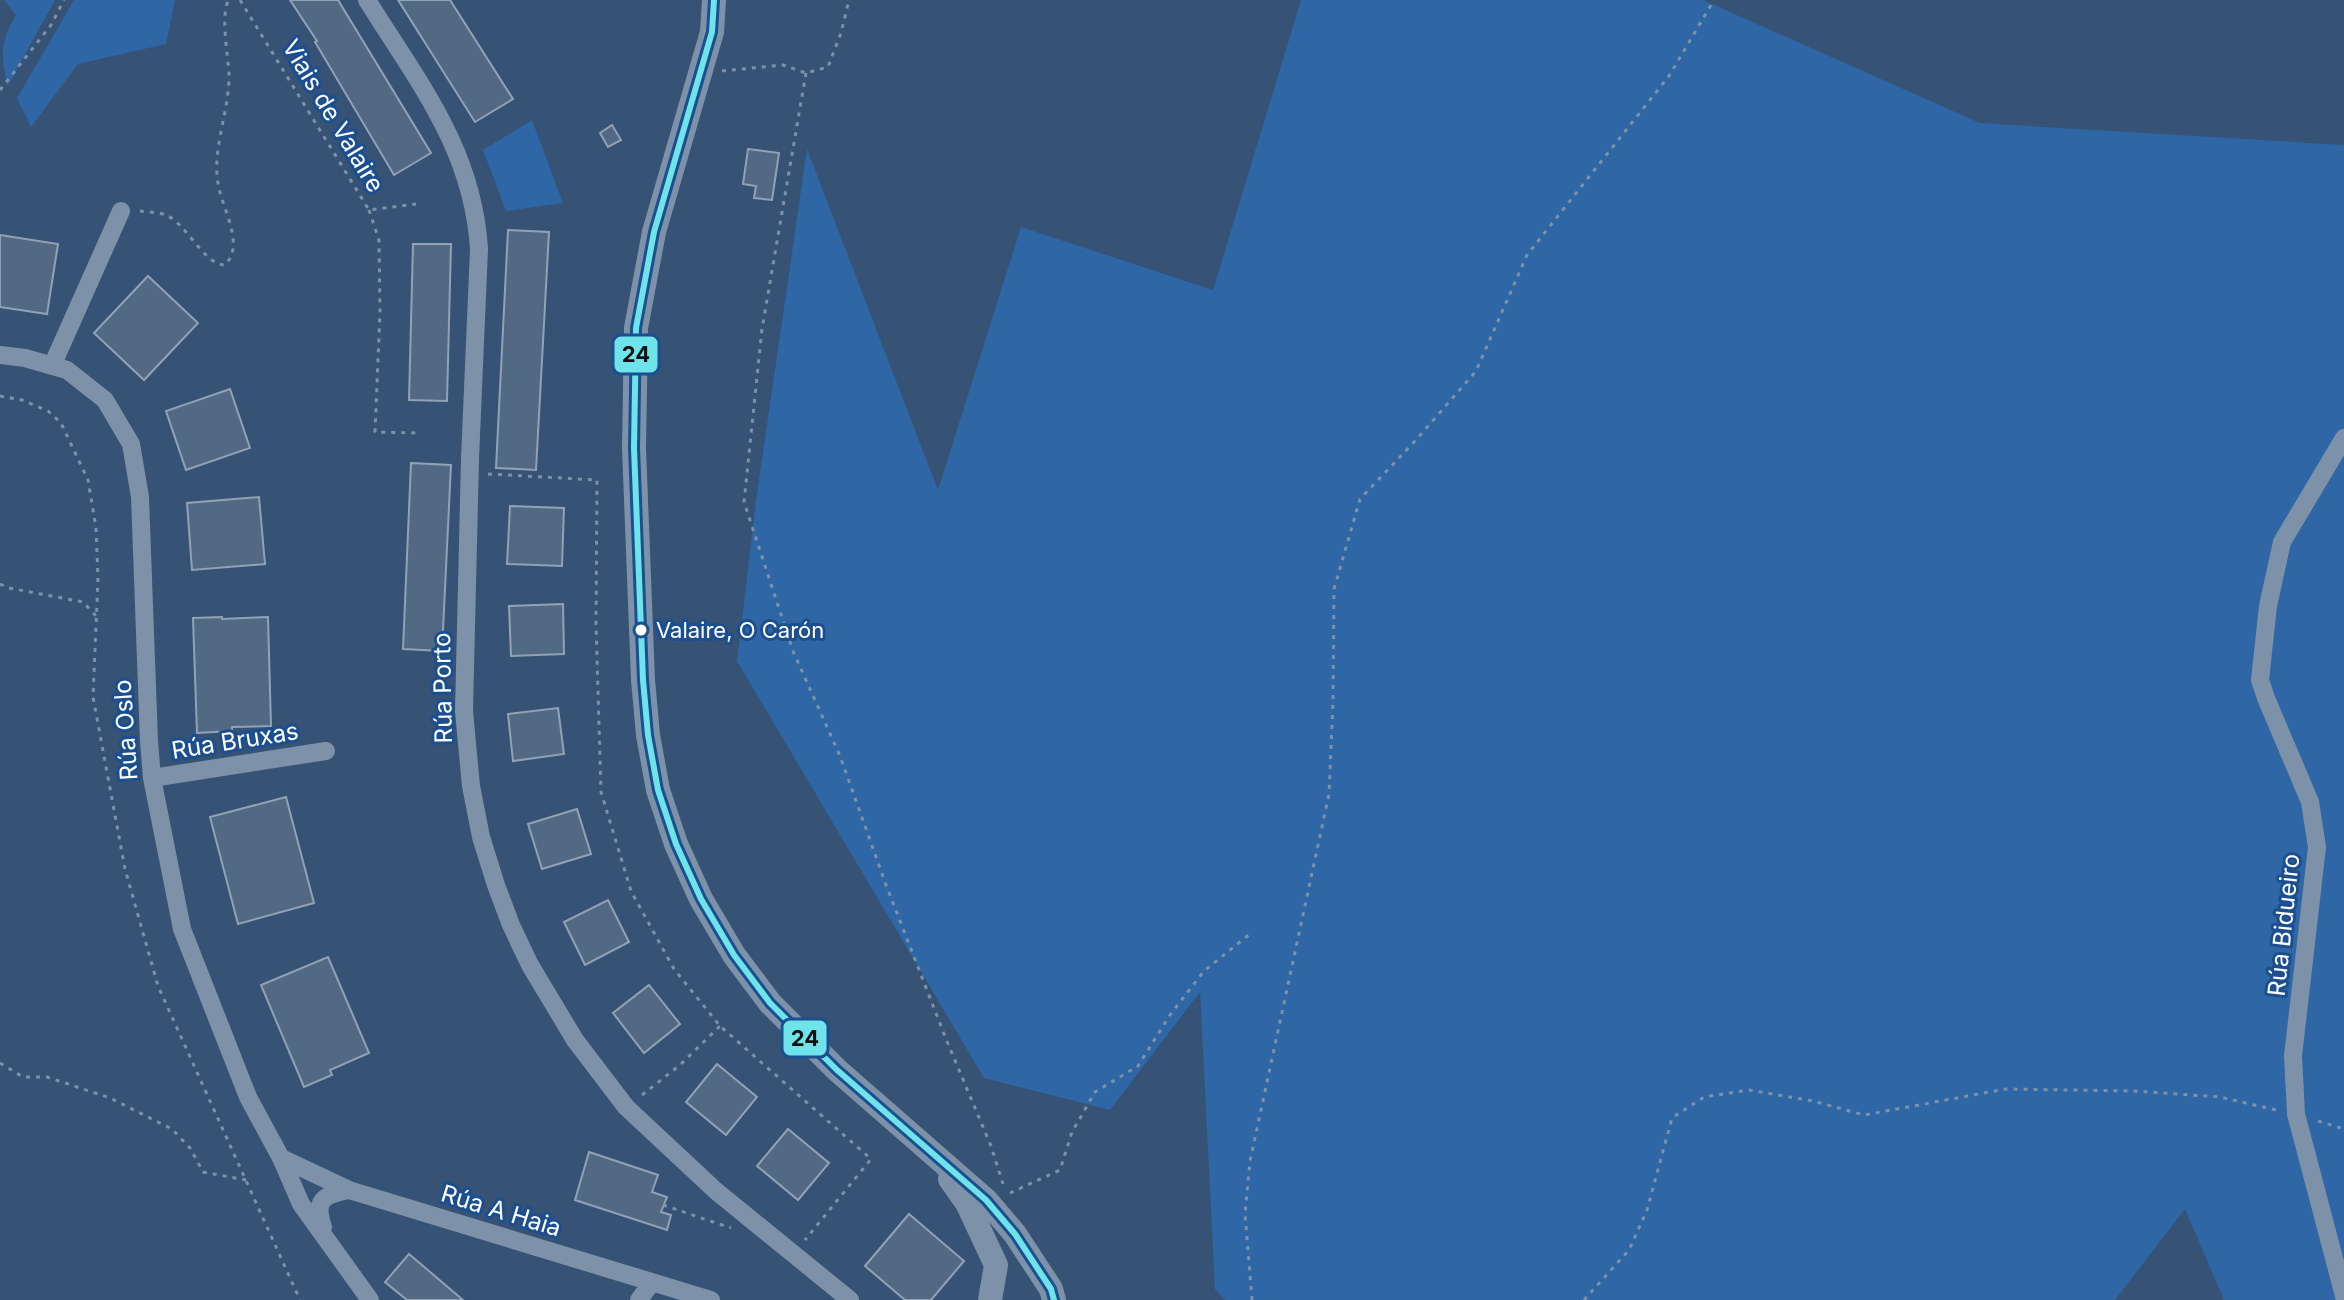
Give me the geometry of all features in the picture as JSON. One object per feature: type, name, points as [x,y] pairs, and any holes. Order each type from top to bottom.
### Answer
[{"type":"street","name":"Rúa Porto","points":[[367,0],[448,131],[466,173],[477,224],[479,249],[464,711],[471,786],[481,837],[511,925],[530,965],[575,1040],[626,1107],[716,1191],[850,1300]]},
{"type":"street","points":[[714,0],[712,32],[703,70],[654,232],[636,328],[634,448],[643,680],[648,735],[658,790],[701,899],[734,955],[770,1003],[837,1070],[986,1200],[1015,1234],[1051,1289],[1054,1300]]},
{"type":"street","points":[[52,366],[121,211]]},
{"type":"street","name":"Rúa Oslo","points":[[0,355],[25,358],[67,370],[105,400],[131,444],[140,497],[152,778],[182,929],[248,1097],[281,1158],[301,1204],[370,1300]]},
{"type":"street","name":"Rúa Bidueiro","points":[[2344,438],[2282,542],[2268,606],[2260,680],[2310,802],[2317,847],[2293,1056],[2296,1114],[2344,1296]]},
{"type":"street","name":"Rúa Bruxas","points":[[152,778],[326,751]]},
{"type":"street","points":[[933,1155],[967,1203],[996,1265],[990,1300]]},
{"type":"street","name":"Rúa A Haia","points":[[281,1158],[349,1190],[711,1300]]},
{"type":"street","points":[[330,1245],[318,1210],[322,1199],[335,1192],[349,1190]]},
{"type":"street","name":"Rúa Porto","points":[[820,1276],[832,1300]]},
{"type":"street","name":"Rúa Porto","points":[[820,1276],[840,1300]]},
{"type":"street","points":[[639,1300],[652,1282]]},
{"type":"path","points":[[0,90],[51,25],[64,0]]},
{"type":"path","points":[[121,211],[167,215],[218,265],[225,265],[230,259],[233,247],[230,224],[217,179],[218,149],[227,112],[228,46],[224,19],[225,5],[229,0]]},
{"type":"path","name":"Viais de Valaire","points":[[240,0],[369,210],[379,240],[380,312],[375,432],[417,433]]},
{"type":"path","points":[[703,70],[783,65],[806,73],[828,67],[849,0]]},
{"type":"path","points":[[1252,1300],[1245,1214],[1250,1161],[1329,794],[1334,589],[1360,499],[1476,371],[1527,255],[1669,76],[1714,0]]},
{"type":"path","points":[[806,73],[762,329],[744,502],[793,651],[840,756],[886,885],[991,1146],[1006,1195],[1060,1170],[1072,1132],[1095,1092],[1138,1066],[1170,1015],[1204,971],[1251,933]]},
{"type":"path","name":"Viais de Valaire","points":[[369,210],[416,204]]},
{"type":"path","points":[[0,584],[83,602],[97,617]]},
{"type":"path","points":[[626,1107],[680,1065],[720,1026]]},
{"type":"path","points":[[0,1063],[23,1077],[47,1077],[110,1098],[172,1129],[190,1148],[203,1172],[246,1180]]},
{"type":"path","points":[[1584,1300],[1629,1250],[1647,1210],[1672,1118],[1704,1097],[1749,1090],[1813,1101],[1864,1115],[2006,1089],[2134,1091],[2220,1097],[2296,1114],[2344,1129]]},
{"type":"path","points":[[663,1205],[738,1230]]},
{"type":"shaded area","points":[[4,0],[55,0],[8,86],[3,49],[16,15]]},
{"type":"shaded area","points":[[74,0],[175,0],[166,44],[78,64],[31,127],[17,98]]},
{"type":"shaded area","points":[[1301,0],[1703,0],[1980,123],[2344,145],[2344,1300],[2224,1300],[2185,1209],[2115,1300],[1225,1300],[1215,1289],[1200,992],[1110,1110],[984,1078],[737,661],[756,501],[807,149],[938,490],[1021,227],[1213,290]]},
{"type":"shaded area","points":[[532,120],[563,203],[506,211],[483,150]]},
{"type":"building","points":[[290,0],[338,0],[431,153],[394,175]]},
{"type":"building","points":[[398,0],[450,0],[513,99],[475,122]]},
{"type":"building","points":[[612,125],[621,140],[608,147],[600,133]]},
{"type":"building","points":[[748,149],[779,153],[772,200],[754,198],[756,186],[743,184]]},
{"type":"building","points":[[508,230],[549,232],[536,470],[496,468]]},
{"type":"building","points":[[0,235],[58,244],[47,314],[0,307]]},
{"type":"building","points":[[413,244],[451,244],[447,401],[409,400]]},
{"type":"building","points":[[148,276],[198,323],[144,380],[94,333]]},
{"type":"building","points":[[230,389],[250,448],[186,470],[166,411]]},
{"type":"building","points":[[411,463],[451,465],[442,651],[403,649]]},
{"type":"building","points":[[259,497],[265,564],[192,570],[187,503]]},
{"type":"building","points":[[510,506],[564,508],[562,566],[507,564]]},
{"type":"building","points":[[563,604],[564,654],[511,656],[509,606]]},
{"type":"building","points":[[268,617],[271,726],[232,727],[232,731],[197,733],[193,618]]},
{"type":"building","points":[[558,708],[564,754],[513,761],[508,714]]},
{"type":"building","points":[[286,797],[314,903],[238,924],[210,817]]},
{"type":"building","points":[[577,809],[591,854],[542,869],[528,824]]},
{"type":"building","points":[[608,900],[629,942],[585,965],[564,922]]},
{"type":"building","points":[[328,957],[369,1053],[330,1070],[332,1075],[304,1087],[261,985]]},
{"type":"building","points":[[649,985],[680,1024],[644,1053],[613,1013]]},
{"type":"building","points":[[717,1064],[757,1097],[726,1135],[686,1102]]},
{"type":"building","points":[[788,1129],[829,1163],[798,1200],[757,1166]]},
{"type":"building","points":[[589,1152],[658,1175],[652,1192],[667,1197],[661,1212],[671,1215],[667,1230],[575,1200]]},
{"type":"building","points":[[909,1214],[964,1261],[931,1300],[905,1300],[865,1266]]},
{"type":"building","points":[[409,1254],[463,1300],[407,1300],[385,1282]]},
{"type":"transit line","name":"24","points":[[714,0],[712,32],[654,232],[636,328],[634,448],[643,680],[648,735],[658,790],[676,844],[701,899],[734,955],[770,1003],[837,1070],[986,1200],[1015,1234],[1051,1289],[1054,1300]]},
{"type":"place","name":"Valaire, O Carón","points":[[641,630]]}]
